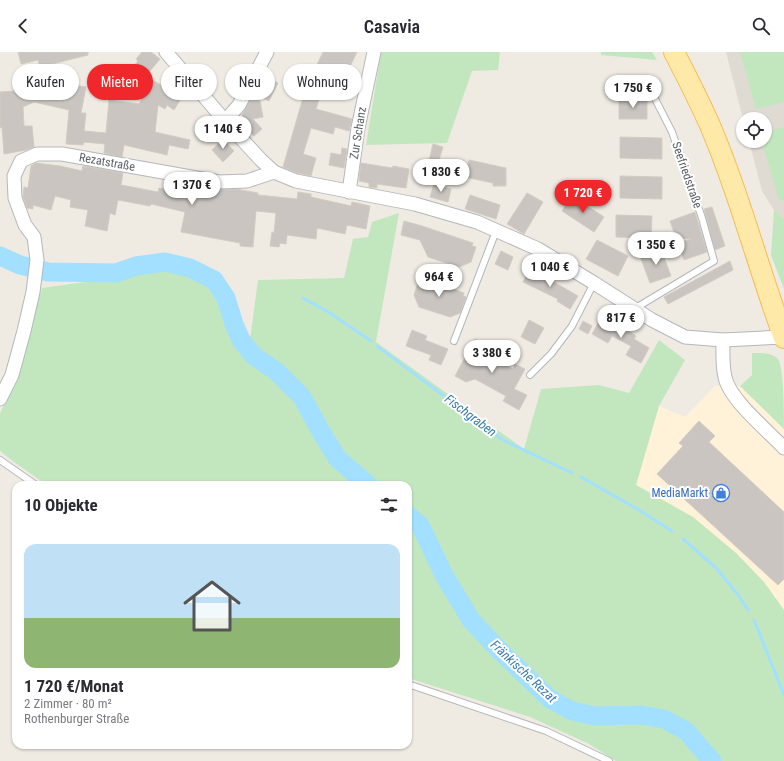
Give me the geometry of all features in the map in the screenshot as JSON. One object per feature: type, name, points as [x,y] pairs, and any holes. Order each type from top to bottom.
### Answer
[{"type":"main road","points":[[674,52],[709,122],[740,205],[784,338]]},
{"type":"street","points":[[166,52],[225,121],[274,172],[296,181],[415,204],[477,222],[538,249],[652,320],[685,337],[723,340],[784,338]]},
{"type":"street","points":[[225,121],[239,106],[267,52]]},
{"type":"street","name":"Zur Schanz","points":[[349,192],[358,128],[374,52]]},
{"type":"street","name":"Rezatstraße","points":[[0,399],[12,375],[33,292],[37,260],[34,237],[25,225],[15,198],[14,176],[21,161],[37,154],[62,154],[219,182],[247,181],[274,172]]},
{"type":"street","points":[[723,340],[724,377],[727,385],[741,404],[784,448]]},
{"type":"lane","name":"Seefriedstraße","points":[[634,308],[714,261],[702,218],[672,132],[648,85],[636,86]]},
{"type":"lane","points":[[454,341],[496,231]]},
{"type":"lane","points":[[530,375],[551,354],[572,326],[594,283]]},
{"type":"lane","points":[[0,460],[30,481]]},
{"type":"lane","points":[[412,685],[546,731],[609,761]]},
{"type":"shaded area","points":[[726,52],[784,52],[784,219],[774,210],[762,191],[751,148],[772,148],[772,112],[741,112]]},
{"type":"shaded area","points":[[715,386],[740,386],[784,429],[784,610],[764,582],[736,553],[693,517],[636,485],[659,406],[685,417]]},
{"type":"green space","points":[[381,52],[500,52],[498,70],[472,71],[447,143],[366,145]]},
{"type":"green space","points":[[601,52],[652,52],[657,60],[601,55]]},
{"type":"green space","points":[[740,52],[784,52],[784,102],[756,109]]},
{"type":"green space","points":[[784,127],[784,200],[779,201],[764,148],[772,148],[772,130]]},
{"type":"green space","points":[[774,210],[784,219],[784,289],[771,255]]},
{"type":"green space","points":[[399,213],[376,342],[524,449],[541,389],[599,385],[629,393],[659,340],[685,360],[659,406],[636,485],[693,517],[736,553],[764,582],[784,610],[784,761],[616,761],[589,744],[530,717],[412,679],[412,481],[41,481],[0,451],[0,413],[18,375],[42,288],[121,277],[157,268],[190,274],[214,289],[223,305],[230,335],[248,355],[258,280],[344,278],[353,239],[368,237],[372,222]]},
{"type":"green space","points":[[752,353],[769,354],[778,359],[783,382],[784,429],[740,386],[752,375]]},
{"type":"building","points":[[18,52],[88,52],[88,55],[52,64],[39,64],[38,60],[21,64]]},
{"type":"building","points":[[142,52],[151,52],[160,59],[153,67],[153,64],[136,64],[138,61],[136,59]]},
{"type":"building","points":[[323,52],[357,52],[351,64],[317,64]]},
{"type":"building","points":[[153,81],[161,85],[161,100],[180,100],[174,110],[167,105],[165,109],[158,105],[155,132],[190,140],[188,149],[169,145],[167,155],[124,145],[122,157],[104,153],[105,144],[84,142],[83,145],[66,144],[69,110],[34,102],[23,107],[24,126],[32,126],[34,147],[4,154],[2,127],[0,128],[0,92],[12,91],[12,100],[79,100],[79,86],[86,87],[81,113],[86,113],[84,131],[106,133],[109,100],[139,104],[141,100],[153,100]]},
{"type":"building","points":[[275,82],[278,83],[275,89]]},
{"type":"building","points":[[619,99],[647,99],[647,119],[619,119]]},
{"type":"building","points":[[250,100],[260,100],[263,117],[253,119],[262,129],[254,136],[242,121],[244,118],[242,115]]},
{"type":"building","points":[[302,100],[319,100],[316,109],[352,119],[349,131],[335,127],[333,134],[311,128],[303,154],[316,158],[311,176],[283,167]]},
{"type":"building","points":[[620,137],[662,138],[662,159],[620,158]]},
{"type":"building","points":[[223,139],[234,151],[223,162],[212,150]]},
{"type":"building","points":[[433,144],[443,147],[438,163],[429,161]]},
{"type":"building","points":[[342,148],[347,149],[344,168],[329,165],[331,153],[341,155]]},
{"type":"building","points":[[469,160],[506,168],[506,186],[493,186],[493,183],[465,177]]},
{"type":"building","points":[[36,163],[82,171],[83,166],[123,173],[121,185],[158,192],[159,188],[187,195],[189,185],[218,190],[236,189],[258,193],[258,195],[297,199],[298,192],[311,194],[311,197],[351,206],[352,202],[370,206],[366,229],[347,225],[345,234],[317,228],[316,239],[287,235],[286,244],[280,243],[279,247],[270,246],[272,232],[274,233],[276,213],[256,211],[253,247],[240,246],[240,243],[181,232],[185,212],[151,204],[150,206],[118,200],[115,215],[110,213],[107,231],[85,226],[88,210],[70,207],[71,200],[55,196],[51,210],[33,205],[33,209],[27,208],[23,196],[24,187],[28,188],[31,166]]},
{"type":"building","points":[[361,163],[409,169],[406,188],[377,184],[377,188],[369,187],[369,183],[359,181]]},
{"type":"building","points":[[620,176],[662,177],[662,199],[620,198]]},
{"type":"building","points":[[434,184],[451,189],[448,202],[430,197]]},
{"type":"building","points":[[527,193],[543,202],[524,234],[507,224]]},
{"type":"building","points":[[470,195],[500,205],[496,219],[465,209]]},
{"type":"building","points":[[572,196],[604,217],[594,232],[562,211]]},
{"type":"building","points":[[712,207],[725,246],[715,250],[704,209]]},
{"type":"building","points":[[695,212],[707,252],[684,260],[678,243],[691,239],[676,238],[670,221]]},
{"type":"building","points":[[616,215],[652,216],[651,238],[616,237]]},
{"type":"building","points":[[404,221],[473,243],[472,246],[476,247],[471,262],[459,267],[428,257],[420,240],[401,235]]},
{"type":"building","points":[[597,240],[628,256],[618,276],[586,259]]},
{"type":"building","points":[[661,249],[671,276],[650,283],[640,256]]},
{"type":"building","points":[[501,251],[513,257],[508,270],[495,264]]},
{"type":"building","points":[[730,261],[733,270],[668,304],[664,297]]},
{"type":"building","points":[[530,268],[578,296],[570,309],[557,301],[558,299],[523,282]]},
{"type":"building","points":[[422,278],[464,293],[463,296],[466,297],[460,313],[450,317],[419,307],[414,295],[419,280],[421,281]]},
{"type":"building","points":[[601,318],[636,336],[634,339],[649,348],[641,363],[626,355],[631,346],[612,336],[608,343],[592,334]]},
{"type":"building","points":[[529,320],[544,328],[535,344],[521,337]]},
{"type":"building","points":[[583,321],[592,326],[588,334],[579,329]]},
{"type":"building","points":[[412,330],[427,336],[425,340],[448,349],[441,365],[429,360],[431,355],[406,346]]},
{"type":"building","points":[[475,339],[487,345],[483,353],[513,369],[515,364],[525,369],[514,389],[527,395],[519,410],[503,401],[506,396],[475,379],[466,382],[455,376]]},
{"type":"building","name":"MediaMarkt","points":[[699,421],[715,436],[709,442],[784,512],[784,579],[778,585],[657,474],[683,446],[679,443]]},
{"type":"waterway","name":"Fränkische Rezat","points":[[0,256],[20,265],[48,272],[116,273],[136,266],[165,262],[190,268],[214,280],[226,298],[234,324],[241,340],[254,356],[276,371],[302,397],[337,458],[363,481]]},
{"type":"waterway","name":"Fischgraben","points":[[303,298],[330,313],[371,341]]},
{"type":"waterway","name":"Fischgraben","points":[[377,346],[503,440],[572,473]]},
{"type":"waterway","name":"Fischgraben","points":[[581,477],[639,510],[672,531]]},
{"type":"waterway","name":"Fränkische Rezat","points":[[412,518],[420,525],[445,577],[471,620],[499,650],[550,699],[572,711],[595,716],[642,715],[664,719],[686,731],[712,761]]},
{"type":"waterway","name":"Fischgraben","points":[[683,539],[716,568],[739,596],[748,610]]},
{"type":"waterway","name":"Fischgraben","points":[[754,620],[784,695]]},
{"type":"place","name":"MediaMarkt","points":[[721,493]]}]
